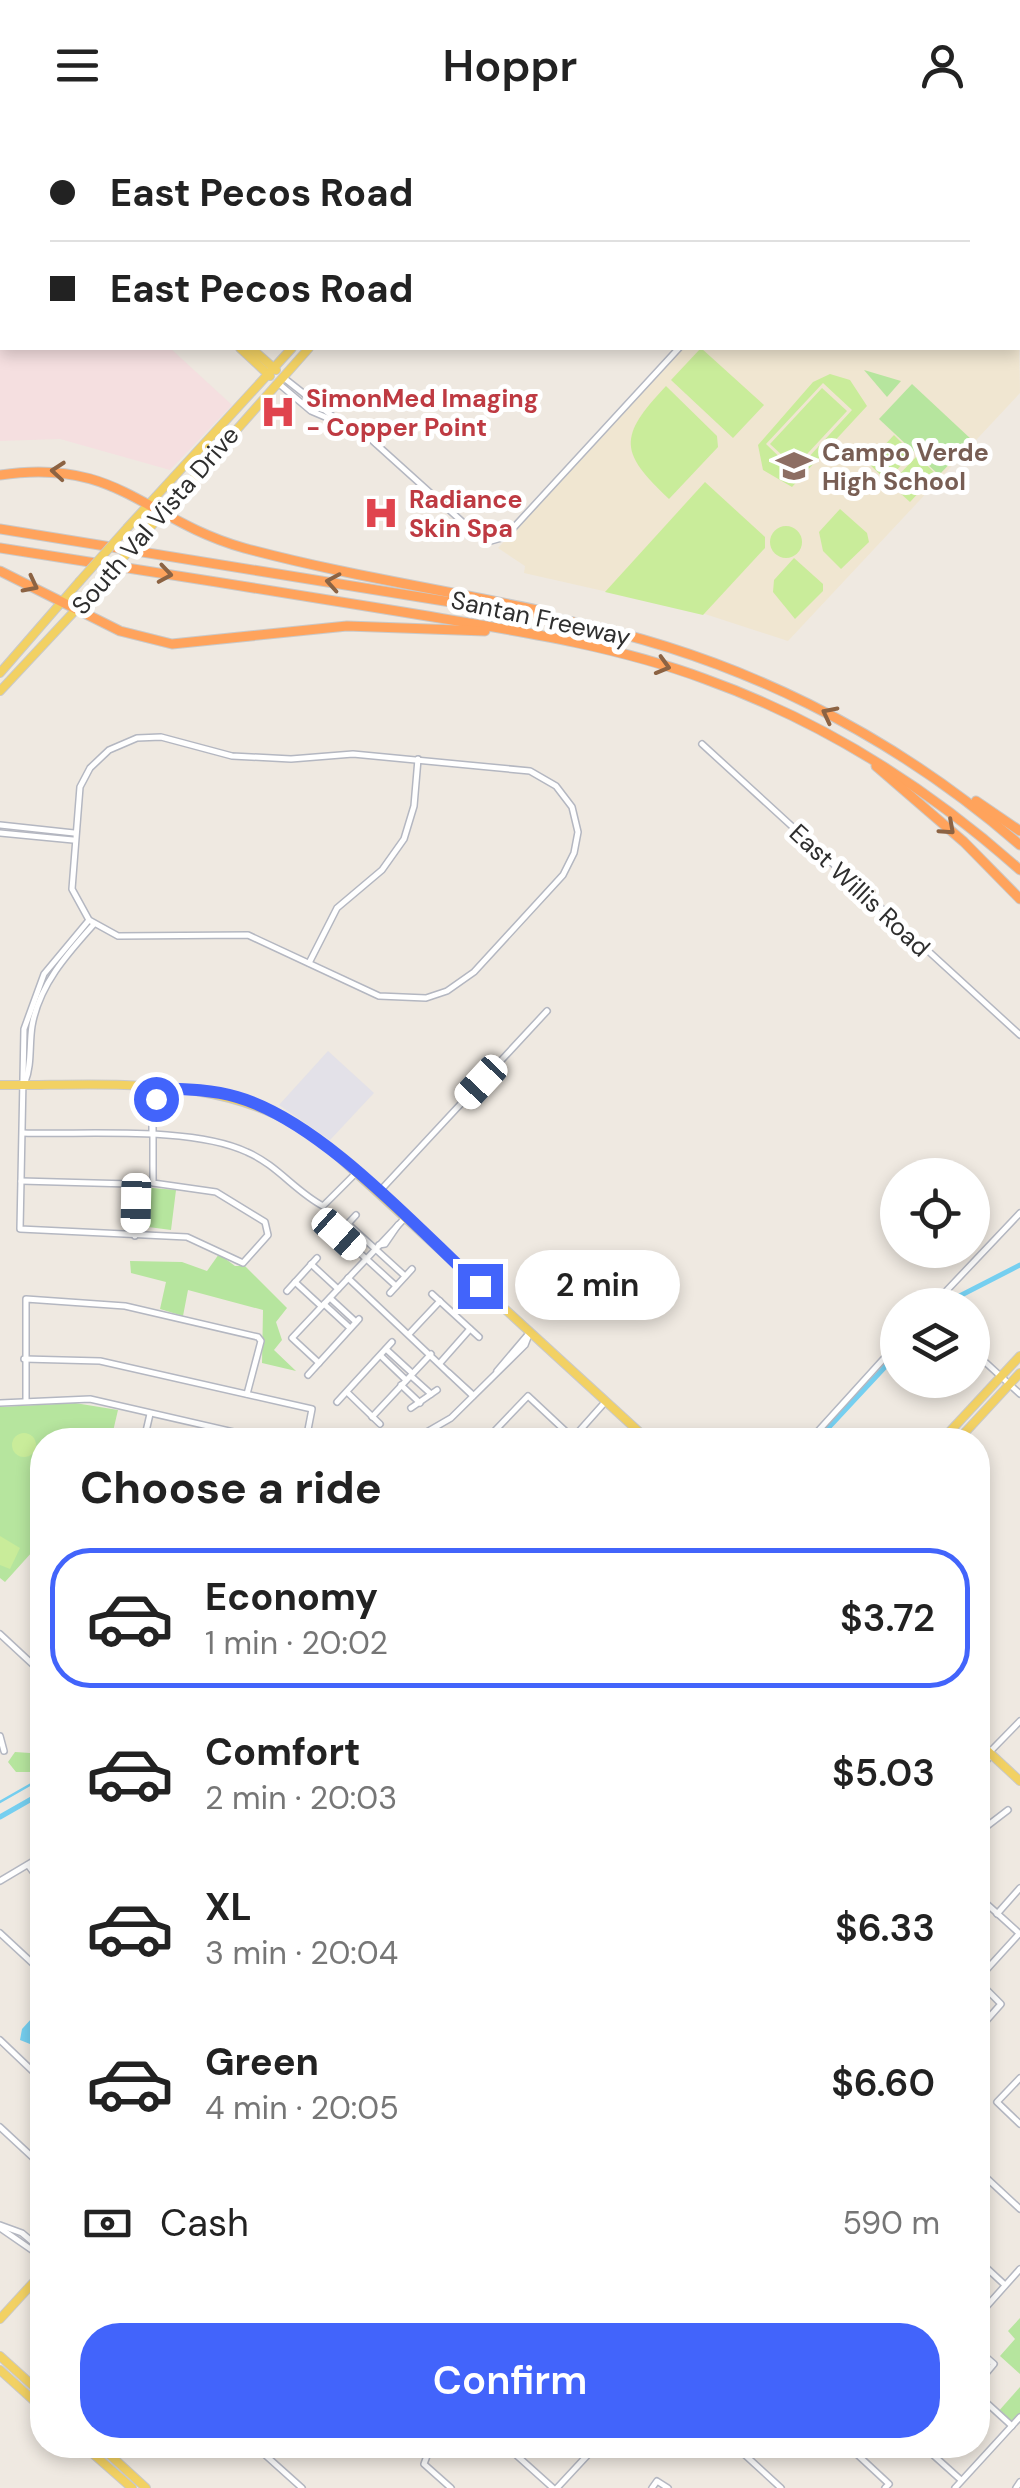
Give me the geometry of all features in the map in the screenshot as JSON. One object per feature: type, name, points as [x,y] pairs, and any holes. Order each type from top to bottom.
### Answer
[{"type":"highway","points":[[0,475],[36,470],[104,480],[244,548],[546,612],[568,621]]},
{"type":"highway","name":"Santan Freeway","points":[[0,529],[568,621],[713,660],[828,712],[914,764],[1020,845]]},
{"type":"highway","name":"Santan Freeway","points":[[0,548],[534,634],[703,678],[846,743],[927,794],[1020,870]]},
{"type":"highway","points":[[0,571],[120,631],[172,644],[387,625],[534,634]]},
{"type":"highway","points":[[846,743],[964,842],[1020,900]]},
{"type":"highway","points":[[914,764],[1020,831]]},
{"type":"main road","points":[[243,350],[271,371]]},
{"type":"main road","points":[[253,350],[280,380]]},
{"type":"main road","name":"South Val Vista Drive","points":[[0,673],[290,350]]},
{"type":"main road","name":"South Val Vista Drive","points":[[0,691],[98,587],[307,350]]},
{"type":"main road","points":[[0,1085],[202,1090],[261,1106],[305,1130],[356,1173],[401,1221],[635,1428]]},
{"type":"main road","points":[[953,1428],[1020,1356]]},
{"type":"main road","points":[[969,1428],[1020,1373]]},
{"type":"main road","points":[[990,1754],[1020,1782]]},
{"type":"main road","points":[[0,2318],[30,2286]]},
{"type":"main road","points":[[0,2356],[30,2383]]},
{"type":"main road","points":[[0,2370],[30,2397]]},
{"type":"main road","points":[[98,2458],[132,2488]]},
{"type":"main road","points":[[113,2458],[146,2488]]},
{"type":"street","points":[[280,380],[311,410],[365,434],[477,535],[494,541],[505,538],[677,350]]},
{"type":"street","points":[[161,737],[232,756],[291,759],[353,754],[530,770],[564,794],[576,818],[577,840],[570,864],[474,972],[436,996],[409,1000],[379,996],[248,936],[216,932],[129,937],[91,922],[71,885],[74,836],[80,788],[90,768],[108,750],[137,738],[161,737]]},
{"type":"street","name":"East Willis Road","points":[[702,744],[1020,1035]]},
{"type":"street","points":[[309,962],[337,908],[382,870],[404,839],[414,806],[418,760]]},
{"type":"street","points":[[0,824],[74,836]]},
{"type":"street","points":[[0,833],[74,836]]},
{"type":"street","points":[[91,922],[62,960],[41,998],[32,1026],[24,1085],[23,1230],[196,1238],[241,1264],[270,1229],[255,1214],[216,1192],[160,1186],[152,1180],[153,1088]]},
{"type":"street","points":[[378,1193],[547,1012]]},
{"type":"street","points":[[23,1133],[209,1139],[245,1150],[279,1170],[323,1206],[356,1173]]},
{"type":"street","points":[[22,1181],[135,1187],[135,1236]]},
{"type":"street","points":[[948,1288],[1020,1213]]},
{"type":"street","points":[[333,1240],[356,1215]]},
{"type":"street","points":[[319,1363],[292,1338],[401,1221]]},
{"type":"street","points":[[348,1224],[405,1276]]},
{"type":"street","points":[[339,1234],[396,1286]]},
{"type":"street","points":[[287,1291],[317,1258]]},
{"type":"street","points":[[311,1264],[338,1289]]},
{"type":"street","points":[[390,1293],[412,1269]]},
{"type":"street","points":[[348,1278],[473,1396]]},
{"type":"street","points":[[295,1282],[350,1328]]},
{"type":"street","points":[[432,1294],[478,1337]]},
{"type":"street","points":[[308,1375],[358,1320],[330,1298]]},
{"type":"street","points":[[26,1400],[26,1299],[125,1306],[258,1337],[261,1341],[247,1394]]},
{"type":"street","points":[[409,1334],[440,1301]]},
{"type":"street","points":[[440,1362],[470,1329]]},
{"type":"street","points":[[435,1428],[473,1396],[530,1332]]},
{"type":"street","points":[[337,1402],[392,1342]]},
{"type":"street","points":[[387,1350],[420,1402]]},
{"type":"street","points":[[372,1417],[430,1354]]},
{"type":"street","points":[[381,1356],[408,1378],[434,1392],[410,1408]]},
{"type":"street","points":[[24,1359],[100,1361],[312,1409],[308,1428]]},
{"type":"street","points":[[821,1428],[880,1363]]},
{"type":"street","points":[[990,1366],[1020,1391]]},
{"type":"street","points":[[348,1394],[380,1424]]},
{"type":"street","points":[[498,1428],[528,1396],[562,1428]]},
{"type":"street","points":[[0,1402],[90,1400],[217,1428]]},
{"type":"street","points":[[583,1428],[606,1401]]},
{"type":"street","points":[[147,1428],[151,1413]]},
{"type":"street","points":[[1,1636],[30,1662]]},
{"type":"street","points":[[990,1754],[1020,1721]]},
{"type":"street","points":[[0,1736],[4,1751]]},
{"type":"street","points":[[990,1824],[1008,1810]]},
{"type":"street","points":[[0,1881],[28,1865],[30,1868]]},
{"type":"street","points":[[997,1914],[1020,1888]]},
{"type":"street","points":[[990,1907],[1020,1934],[990,1967]]},
{"type":"street","points":[[0,1933],[30,1961]]},
{"type":"street","points":[[990,1993],[1001,2004],[990,2016]]},
{"type":"street","points":[[0,2040],[30,2069]]},
{"type":"street","points":[[1020,2078],[997,2102],[1020,2124]]},
{"type":"street","points":[[0,2127],[30,2155]]},
{"type":"street","points":[[990,2181],[1020,2209]]},
{"type":"street","points":[[0,2227],[30,2246]]},
{"type":"street","points":[[990,2302],[1020,2269]]},
{"type":"street","points":[[990,2271],[1005,2285]]},
{"type":"street","points":[[990,2405],[1012,2426]]},
{"type":"street","points":[[990,2450],[1020,2416]]},
{"type":"street","points":[[269,2458],[302,2488]]},
{"type":"street","points":[[426,2458],[424,2464],[451,2488]]},
{"type":"street","points":[[520,2458],[555,2488],[584,2458]]},
{"type":"street","points":[[746,2458],[772,2485],[781,2488]]},
{"type":"street","points":[[860,2458],[887,2486]]},
{"type":"street","points":[[936,2458],[962,2481]]},
{"type":"street","points":[[955,2488],[983,2458]]},
{"type":"street","points":[[652,2488],[657,2482],[668,2488]]},
{"type":"shaded area","points":[[0,350],[172,350],[232,405],[170,470],[60,439],[0,441]]},
{"type":"shaded area","name":"Campo Verde High School","points":[[682,350],[1019,350],[1020,393],[788,641],[705,614],[524,573],[525,566],[498,548]]},
{"type":"shaded area","points":[[328,1051],[374,1093],[330,1140],[279,1105]]},
{"type":"green space","points":[[703,350],[764,405],[733,438],[671,380]]},
{"type":"green space","points":[[864,370],[901,381],[887,397]]},
{"type":"green space","points":[[830,374],[850,380],[867,406],[792,487],[763,470],[758,445],[813,382]],"holes":[[[823,383],[852,410],[795,472],[766,444]]]},
{"type":"green space","points":[[912,384],[972,440],[939,475],[879,419]]},
{"type":"green space","points":[[666,386],[717,436],[718,447],[669,499],[641,469],[631,444],[639,419]]},
{"type":"green space","points":[[822,388],[847,411],[795,467],[770,444]]},
{"type":"green space","points":[[894,435],[912,453],[887,481],[868,463]]},
{"type":"green space","points":[[917,456],[936,474],[910,502],[890,484]]},
{"type":"green space","points":[[705,482],[765,537],[765,548],[703,615],[605,592]]},
{"type":"green space","points":[[840,509],[867,533],[869,542],[841,569],[823,551],[819,532]]},
{"type":"green space","points":[[786,526],[797,531],[802,542],[797,553],[786,558],[775,553],[770,542],[775,531]]},
{"type":"green space","points":[[794,558],[823,584],[823,591],[795,619],[773,592],[774,580]]},
{"type":"green space","points":[[140,1187],[176,1190],[171,1230],[141,1226]]},
{"type":"green space","points":[[219,1254],[235,1266],[245,1266],[287,1308],[276,1322],[282,1340],[274,1350],[296,1371],[262,1363],[263,1310],[188,1290],[183,1316],[160,1309],[166,1282],[131,1273],[130,1261],[182,1262],[207,1271]]},
{"type":"green space","points":[[75,1403],[118,1410],[114,1428],[30,1428],[30,1554],[5,1582],[0,1578],[0,1407]]},
{"type":"green space","points":[[29,1434],[30,1456],[15,1454],[15,1436]]},
{"type":"green space","points":[[0,1536],[20,1548],[10,1569],[0,1565]]},
{"type":"green space","points":[[15,1752],[30,1753],[30,1772],[16,1772],[8,1762]]},
{"type":"green space","points":[[1020,2318],[1020,2374],[1000,2356],[1015,2339],[1008,2331]]},
{"type":"green space","points":[[1020,2387],[1020,2417],[1012,2426],[997,2413]]},
{"type":"water","points":[[30,2020],[30,2044],[20,2040],[22,2029]]},
{"type":"waterway","points":[[975,1288],[1020,1265]]},
{"type":"waterway","points":[[828,1428],[880,1372]]},
{"type":"waterway","points":[[0,1802],[30,1785]]},
{"type":"waterway","points":[[0,1817],[30,1800]]},
{"type":"place","name":"SimonMed Imaging - Copper Point","points":[[278,412]]},
{"type":"place","name":"Campo Verde High School","points":[[794,466]]},
{"type":"place","name":"Radiance Skin Spa","points":[[381,513]]},
{"type":"route","points":[[156,1099],[153,1088],[202,1090],[248,1100],[294,1122],[329,1148],[480,1286]]}]
